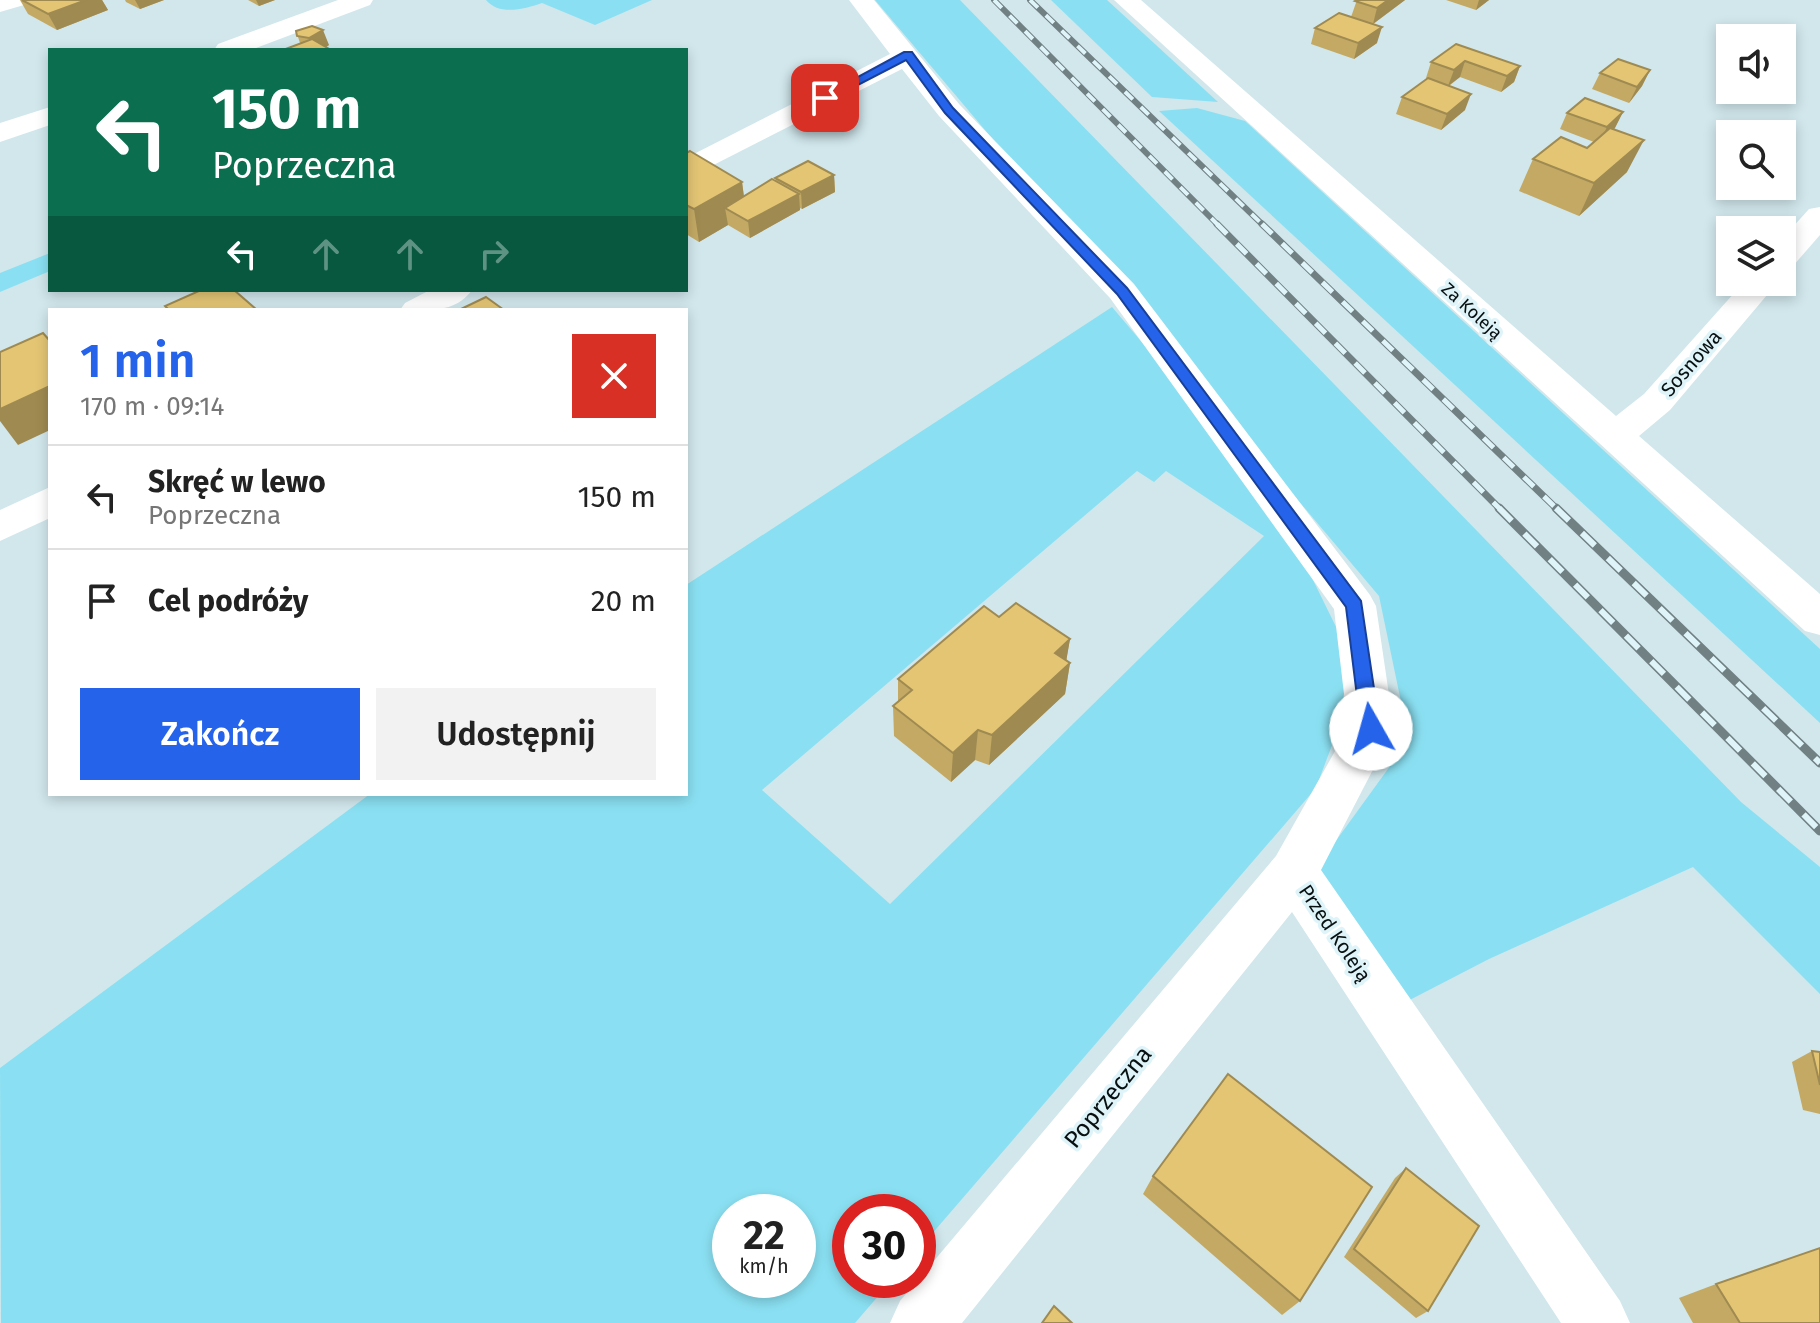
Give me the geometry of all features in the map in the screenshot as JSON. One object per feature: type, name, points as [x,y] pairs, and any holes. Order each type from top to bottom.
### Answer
[{"type":"street","points":[[0,5],[15,0]]},
{"type":"street","points":[[232,48],[361,0]]},
{"type":"street","name":"Przed Koleją","points":[[861,0],[949,110],[1122,291],[1355,606],[1371,729],[1294,872],[1598,1323]]},
{"type":"street","name":"Za Koleją","points":[[1126,0],[1613,438],[1820,619]]},
{"type":"street","points":[[688,169],[908,55]]},
{"type":"street","points":[[0,133],[48,116]]},
{"type":"street","points":[[1796,243],[1820,216]]},
{"type":"street","points":[[421,308],[451,292]]},
{"type":"street","name":"Sosnowa","points":[[1613,438],[1657,402],[1750,296]]},
{"type":"street","points":[[0,527],[48,502]]},
{"type":"street","name":"Poprzeczna","points":[[922,1323],[1294,872]]},
{"type":"shaded area","points":[[486,0],[652,0],[595,25],[542,3],[505,10]]},
{"type":"shaded area","points":[[875,0],[960,0],[1741,802],[1820,867],[1820,994],[1693,867],[1489,959],[1400,1005],[1314,871],[1409,740],[1379,596]]},
{"type":"shaded area","points":[[1051,0],[1107,0],[1218,102],[1152,97]]},
{"type":"shaded area","points":[[1197,108],[1245,121],[1820,649],[1820,723],[1159,111]]},
{"type":"shaded area","points":[[48,254],[48,272],[0,292],[0,273]]},
{"type":"shaded area","points":[[1112,307],[1191,400],[1288,529],[1340,635],[1347,679],[1335,737],[1316,788],[936,1229],[936,1194],[832,1194],[832,1298],[877,1298],[855,1323],[1,1323],[0,1068],[367,796],[688,796],[688,584]],"holes":[[[1137,471],[1154,482],[1166,471],[1264,536],[890,904],[762,790]]]},
{"type":"building","points":[[22,0],[86,0],[48,14]]},
{"type":"building","points":[[1357,0],[1388,0],[1377,8]]},
{"type":"building","points":[[1339,13],[1382,27],[1358,43],[1315,28]]},
{"type":"building","points":[[312,26],[323,30],[309,38],[297,36],[296,31]]},
{"type":"building","points":[[312,39],[328,48],[288,48]]},
{"type":"building","points":[[1456,44],[1520,66],[1507,76],[1465,61],[1454,70],[1431,62]]},
{"type":"building","points":[[1618,59],[1650,70],[1637,87],[1600,73]]},
{"type":"building","points":[[1428,78],[1471,94],[1447,114],[1402,97]]},
{"type":"building","points":[[1585,98],[1623,112],[1607,127],[1567,113]]},
{"type":"building","points":[[1610,128],[1644,140],[1594,183],[1533,159],[1561,137],[1587,148]]},
{"type":"building","points":[[688,152],[742,182],[694,209],[688,206]]},
{"type":"building","points":[[808,161],[834,175],[801,192],[775,178]]},
{"type":"building","points":[[772,179],[799,194],[748,221],[725,208]]},
{"type":"building","points":[[196,292],[236,292],[255,308],[167,308],[165,306]]},
{"type":"building","points":[[486,297],[501,308],[463,308]]},
{"type":"building","points":[[43,333],[48,339],[48,387],[0,409],[0,352]]},
{"type":"building","points":[[1016,603],[1070,639],[1055,653],[1070,663],[992,735],[978,730],[953,753],[893,706],[912,690],[898,679],[984,606],[999,617]]},
{"type":"building","points":[[1812,1051],[1820,1052],[1820,1085]]},
{"type":"building","points":[[1228,1074],[1372,1187],[1300,1301],[1153,1176]]},
{"type":"building","points":[[1406,1168],[1479,1226],[1428,1311],[1354,1249]]},
{"type":"building","points":[[1820,1248],[1820,1323],[1740,1323],[1716,1284]]},
{"type":"building","points":[[1054,1306],[1072,1323],[1042,1323]]},
{"type":"railway","points":[[994,0],[1219,226]]},
{"type":"railway","points":[[1030,0],[1264,226]]},
{"type":"railway","points":[[1217,224],[1501,510]]},
{"type":"railway","points":[[1262,224],[1558,510]]},
{"type":"railway","points":[[1499,508],[1820,831]]},
{"type":"railway","points":[[1556,508],[1820,763]]},
{"type":"route","points":[[825,98],[908,55],[949,110],[1122,291],[1355,606],[1371,729]]}]
